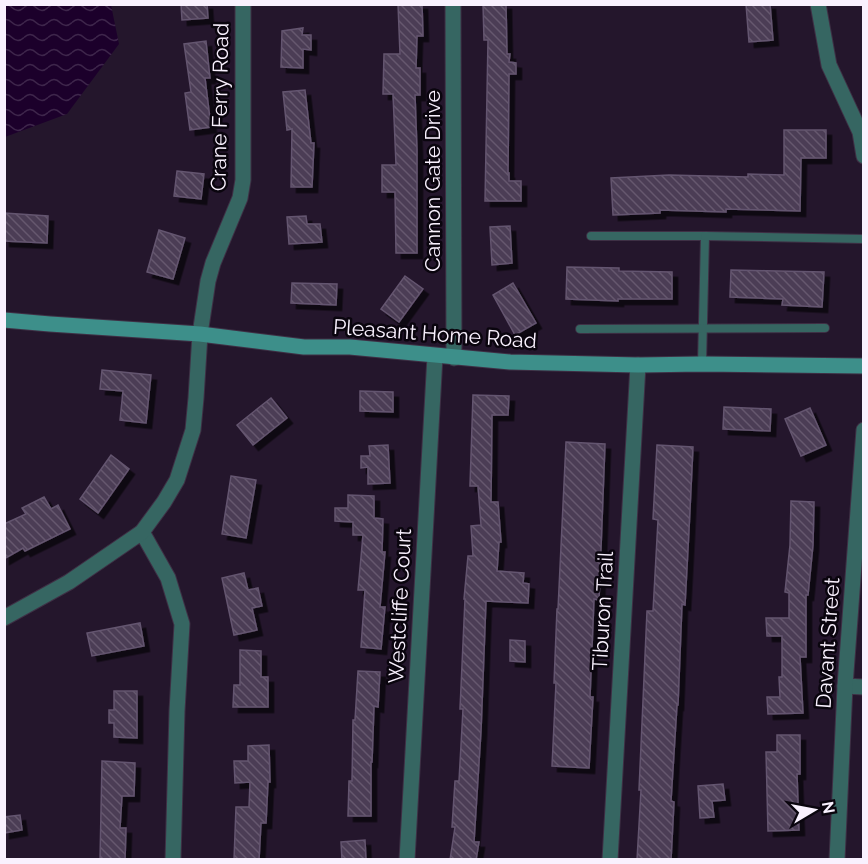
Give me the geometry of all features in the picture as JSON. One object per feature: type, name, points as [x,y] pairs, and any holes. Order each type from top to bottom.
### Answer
[{"type":"main road","name":"Pleasant Home Road","points":[[4,320],[200,334],[304,347],[350,347],[510,362],[864,366]]},
{"type":"street","name":"Crane Ferry Road","points":[[4,618],[69,582],[142,532],[177,480],[193,430],[200,334],[208,281],[213,263],[240,198],[243,180],[243,4]]},
{"type":"street","name":"Cannon Gate Drive","points":[[453,4],[454,358]]},
{"type":"street","points":[[818,4],[829,65],[860,132],[863,147]]},
{"type":"street","name":"Westcliffe Court","points":[[407,860],[435,356]]},
{"type":"street","name":"Tiburon Trail","points":[[610,860],[639,365]]},
{"type":"street","name":"Davant Street","points":[[837,860],[845,686],[864,430]]},
{"type":"street","points":[[142,532],[168,578],[182,624],[173,860]]},
{"type":"street","points":[[845,686],[864,687]]},
{"type":"lane","points":[[591,236],[864,239]]},
{"type":"lane","points":[[702,364],[705,236]]},
{"type":"lane","points":[[580,329],[825,328]]},
{"type":"water","points":[[4,5],[111,5],[119,44],[67,114],[5,137]]},
{"type":"building","points":[[181,4],[207,4],[208,18],[182,20]]},
{"type":"building","points":[[398,4],[422,4],[423,36],[417,36],[416,68],[420,68],[420,95],[415,95],[417,253],[396,253],[395,192],[382,192],[382,165],[396,165],[393,94],[383,94],[384,54],[400,54]]},
{"type":"building","points":[[483,4],[506,4],[507,54],[510,54],[509,62],[516,63],[516,74],[509,74],[508,173],[509,181],[521,181],[521,201],[485,201],[488,40],[484,40]]},
{"type":"building","points":[[746,4],[770,4],[773,40],[749,42]]},
{"type":"building","points":[[303,28],[302,35],[311,35],[311,50],[303,49],[303,68],[281,67],[282,31]]},
{"type":"building","points":[[206,41],[210,78],[205,78],[211,127],[190,130],[185,93],[191,92],[184,44]]},
{"type":"building","points":[[305,90],[311,143],[314,143],[312,187],[291,187],[292,129],[287,130],[283,92]]},
{"type":"building","points":[[784,130],[826,130],[826,158],[801,158],[800,211],[660,210],[660,213],[613,215],[611,178],[669,175],[748,177],[748,174],[784,175]]},
{"type":"building","points":[[177,171],[204,174],[201,199],[174,196]]},
{"type":"building","points":[[4,213],[48,216],[47,243],[4,241]]},
{"type":"building","points":[[306,216],[307,224],[320,224],[322,242],[289,244],[287,217]]},
{"type":"building","points":[[510,226],[512,263],[492,265],[490,227]]},
{"type":"building","points":[[159,230],[185,238],[173,279],[147,272]]},
{"type":"building","points":[[567,267],[672,272],[672,299],[618,299],[618,301],[566,299]]},
{"type":"building","points":[[731,270],[824,272],[822,307],[782,305],[783,299],[730,297]]},
{"type":"building","points":[[405,276],[423,289],[399,322],[381,309]]},
{"type":"building","points":[[292,283],[337,284],[336,305],[291,303]]},
{"type":"building","points":[[513,283],[536,323],[515,335],[493,295]]},
{"type":"building","points":[[102,370],[151,375],[146,423],[120,420],[123,391],[100,389]]},
{"type":"building","points":[[360,391],[393,392],[393,412],[360,411]]},
{"type":"building","points":[[473,395],[509,396],[508,415],[492,415],[491,502],[498,502],[501,542],[499,542],[497,571],[524,573],[523,583],[529,584],[528,603],[486,601],[474,842],[479,842],[476,860],[450,860],[455,827],[452,827],[455,781],[459,781],[463,709],[460,709],[464,599],[468,556],[473,556],[471,526],[481,525],[478,486],[470,486]]},
{"type":"building","points":[[271,398],[287,418],[253,445],[237,425]]},
{"type":"building","points":[[724,407],[771,409],[770,431],[723,429]]},
{"type":"building","points":[[810,408],[826,445],[801,456],[785,419]]},
{"type":"building","points":[[566,442],[605,444],[599,600],[594,599],[590,697],[593,697],[589,768],[552,766]]},
{"type":"building","points":[[388,445],[390,483],[368,484],[368,467],[361,468],[361,456],[370,456],[369,446]]},
{"type":"building","points":[[657,445],[693,447],[685,605],[682,604],[671,801],[674,802],[671,860],[637,860],[647,611],[653,611],[658,520],[653,519]]},
{"type":"building","points":[[111,455],[129,469],[98,513],[80,499]]},
{"type":"building","points":[[231,476],[256,480],[246,538],[222,534]]},
{"type":"building","points":[[348,495],[374,496],[374,518],[383,519],[382,552],[385,552],[380,607],[385,607],[381,649],[361,647],[365,590],[358,590],[363,535],[353,535],[353,522],[335,521],[335,508],[348,508]]},
{"type":"building","points":[[44,497],[51,509],[58,505],[70,529],[25,551],[23,548],[4,559],[4,524],[26,514],[22,508]]},
{"type":"building","points":[[791,501],[814,502],[813,545],[808,595],[806,595],[806,657],[800,657],[803,713],[768,714],[767,697],[780,697],[782,636],[767,636],[766,618],[789,618],[789,593],[785,592],[790,545]]},
{"type":"building","points":[[244,573],[248,590],[258,588],[262,606],[252,608],[257,630],[234,635],[222,578]]},
{"type":"building","points":[[140,623],[144,646],[92,656],[87,633]]},
{"type":"building","points":[[510,640],[525,641],[525,662],[510,661]]},
{"type":"building","points":[[240,650],[261,651],[261,677],[268,677],[268,707],[233,707],[234,685],[240,685]]},
{"type":"building","points":[[358,671],[380,672],[378,707],[374,706],[371,816],[348,816]]},
{"type":"building","points":[[114,691],[137,691],[137,738],[114,737],[114,723],[109,723],[109,710],[114,710]]},
{"type":"building","points":[[777,735],[800,735],[800,774],[797,774],[799,830],[768,831],[766,752],[777,752]]},
{"type":"building","points":[[269,745],[270,782],[268,782],[266,823],[261,823],[259,860],[234,860],[236,807],[249,807],[250,782],[235,783],[234,761],[248,761],[248,746]]},
{"type":"building","points":[[102,761],[135,763],[134,796],[122,796],[120,828],[126,828],[125,860],[100,860]]},
{"type":"building","points":[[723,784],[725,800],[712,801],[714,817],[700,818],[698,786]]},
{"type":"building","points":[[20,815],[22,830],[4,833],[4,817]]},
{"type":"building","points":[[365,840],[366,860],[342,860],[341,842]]}]
